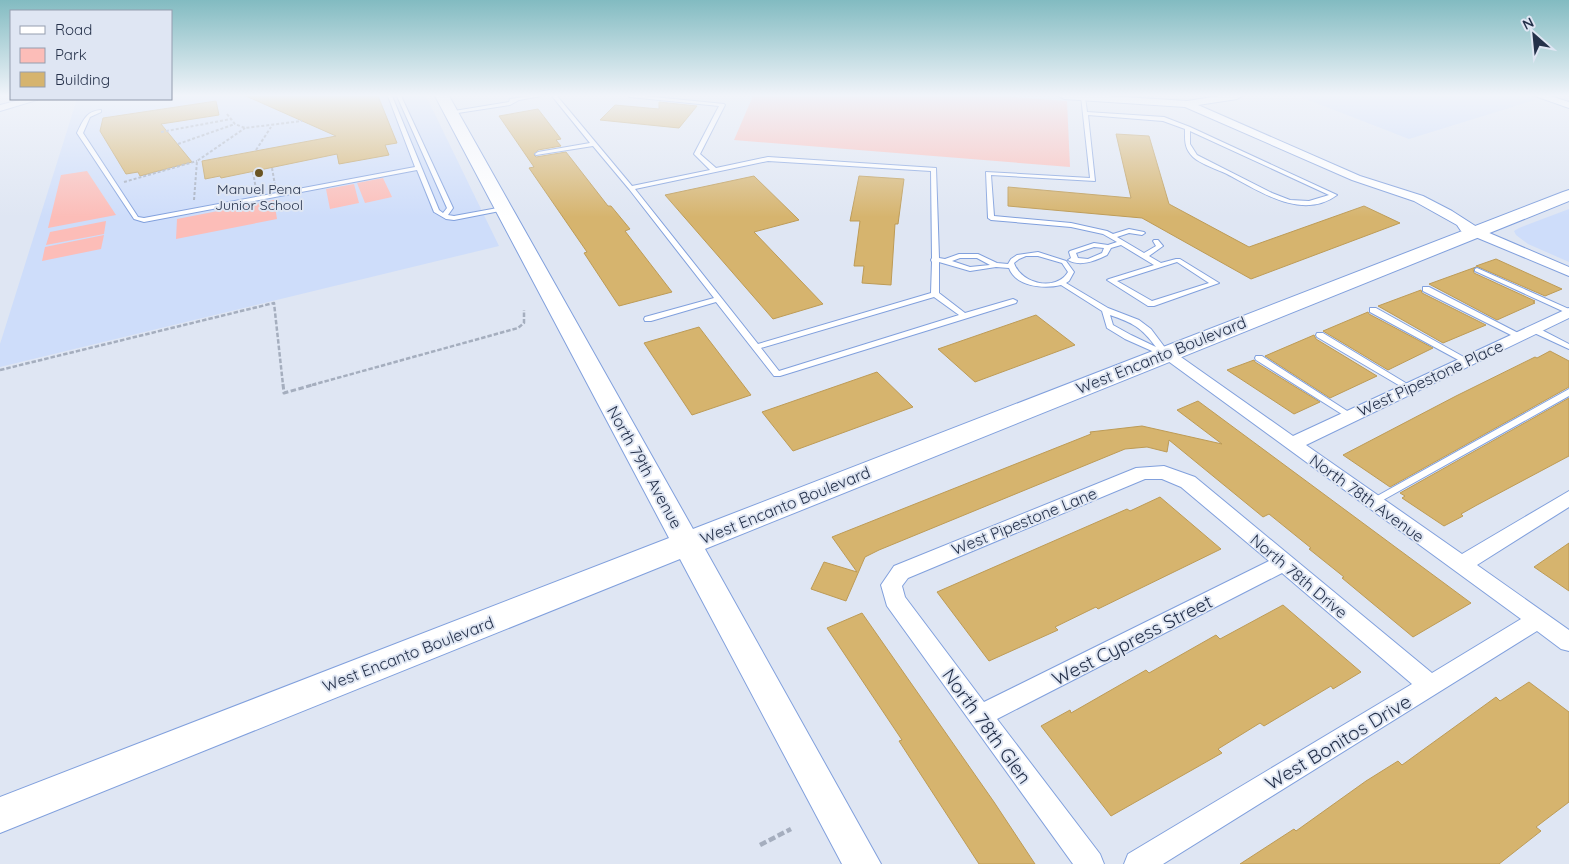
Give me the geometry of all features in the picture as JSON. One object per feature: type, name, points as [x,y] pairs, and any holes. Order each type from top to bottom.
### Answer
[{"type":"street","name":"North 79th Avenue","points":[[464,136],[862,864]]},
{"type":"street","points":[[1260,136],[1356,178],[1367,188],[1443,221],[1475,231],[1569,272]]},
{"type":"street","name":"West Encanto Boulevard","points":[[0,815],[688,544],[1165,353],[1569,195]]},
{"type":"street","name":"West Pipestone Place","points":[[1292,444],[1569,312]]},
{"type":"street","name":"North 78th Avenue","points":[[1165,353],[1569,642]]},
{"type":"street","name":"North 78th Drive","points":[[1164,472],[1188,482],[1430,685]]},
{"type":"street","name":"West Pipestone Lane","points":[[891,585],[901,572],[1143,473],[1164,472]]},
{"type":"street","points":[[1461,565],[1569,498]]},
{"type":"street","name":"West Cypress Street","points":[[980,716],[1284,564]]},
{"type":"street","name":"North 78th Glen","points":[[891,585],[895,600],[1090,864]]},
{"type":"street","name":"West Bonitos Drive","points":[[1138,864],[1538,620]]},
{"type":"lane","points":[[82,136],[136,218],[144,220],[417,168]]},
{"type":"lane","points":[[405,136],[436,211],[448,218],[503,209]]},
{"type":"lane","points":[[418,136],[450,208],[445,215]]},
{"type":"lane","points":[[588,136],[631,188],[778,374],[1013,300]]},
{"type":"lane","points":[[706,136],[697,154],[714,170]]},
{"type":"lane","points":[[1088,136],[1093,180],[988,173],[991,218],[1071,225],[1113,236],[1160,266]]},
{"type":"lane","points":[[1187,136],[1187,144],[1195,156],[1270,194],[1305,204],[1313,204],[1334,195],[1206,136]]},
{"type":"lane","points":[[538,154],[594,144]]},
{"type":"lane","points":[[631,188],[761,160],[785,158],[934,169],[935,294]]},
{"type":"lane","points":[[1113,236],[1128,231],[1142,233]]},
{"type":"lane","points":[[1144,256],[1158,249],[1160,246],[1156,241]]},
{"type":"lane","points":[[1075,259],[1072,252],[1086,247],[1094,245],[1108,248],[1123,242]]},
{"type":"lane","points":[[1064,262],[1075,259],[1089,260],[1105,254],[1108,248]]},
{"type":"lane","points":[[1028,254],[1048,255],[1064,262],[1071,272],[1070,277],[1062,283],[1049,285],[1029,282],[1014,273],[1011,266],[1014,259],[1028,254]]},
{"type":"lane","points":[[934,260],[946,260],[959,256],[978,256],[996,265]]},
{"type":"lane","points":[[946,260],[959,268],[977,270],[996,265],[1011,266]]},
{"type":"lane","points":[[1178,260],[1216,283],[1150,304],[1111,280],[1160,266],[1178,260]]},
{"type":"lane","points":[[1477,270],[1569,312]]},
{"type":"lane","points":[[1062,283],[1105,310],[1136,322],[1148,331],[1165,353]]},
{"type":"lane","points":[[1426,289],[1526,332],[1569,347]]},
{"type":"lane","points":[[935,294],[964,316]]},
{"type":"lane","points":[[756,347],[935,294]]},
{"type":"lane","points":[[648,319],[718,299]]},
{"type":"lane","points":[[1105,310],[1110,326],[1128,337],[1165,353]]},
{"type":"lane","points":[[1373,310],[1467,361]]},
{"type":"lane","points":[[1320,335],[1410,388]]},
{"type":"lane","points":[[1260,358],[1351,416]]},
{"type":"lane","points":[[1373,502],[1569,392]]},
{"type":"path","points":[[178,144],[200,136]]},
{"type":"path","points":[[114,185],[197,161],[233,136]]},
{"type":"path","points":[[256,150],[265,136]]},
{"type":"path","points":[[193,211],[197,161]]},
{"type":"path","points":[[0,370],[274,303],[284,393],[518,328],[524,323],[524,310]]},
{"type":"path","points":[[760,846],[791,829]]},
{"type":"shaded area","name":"Manuel Pena Junior School","points":[[65,136],[446,136],[499,246],[0,367],[0,344]]},
{"type":"shaded area","points":[[1402,136],[1418,136],[1409,139]]},
{"type":"shaded area","points":[[1569,209],[1569,262],[1528,244],[1516,235],[1514,231],[1519,228]]},
{"type":"green space","points":[[736,136],[1069,136],[1070,167],[734,140]]},
{"type":"green space","points":[[87,171],[116,215],[48,228],[61,175]]},
{"type":"green space","points":[[383,178],[392,197],[365,203],[357,183]]},
{"type":"green space","points":[[354,184],[359,203],[330,209],[326,189]]},
{"type":"green space","points":[[274,200],[277,219],[176,239],[177,219]]},
{"type":"green space","points":[[106,221],[104,234],[46,245],[50,232]]},
{"type":"green space","points":[[104,235],[101,249],[42,261],[45,247]]},
{"type":"building","points":[[103,136],[171,136],[192,162],[140,176],[138,172],[126,174]]},
{"type":"building","points":[[334,136],[394,136],[397,143],[385,145],[389,155],[339,164],[337,154],[221,178],[220,176],[205,179],[202,161]]},
{"type":"building","points":[[513,136],[559,136],[561,139],[556,140],[561,146],[538,150],[534,155],[536,157],[566,152],[608,206],[611,206],[630,229],[625,231],[672,292],[619,306],[584,253],[587,252],[529,168],[534,167]]},
{"type":"building","points":[[1117,136],[1149,136],[1169,204],[1249,247],[1364,206],[1400,223],[1251,279],[1142,218],[1008,206],[1008,187],[1131,198]]},
{"type":"building","points":[[754,176],[799,220],[754,232],[823,304],[773,319],[665,195]]},
{"type":"building","points":[[859,176],[904,179],[898,224],[895,224],[891,285],[862,283],[864,266],[854,266],[860,221],[850,221]]},
{"type":"building","points":[[1496,259],[1562,289],[1545,296],[1476,266]]},
{"type":"building","points":[[1476,267],[1473,269],[1474,273],[1535,301],[1533,302],[1535,303],[1497,320],[1429,284]]},
{"type":"building","points":[[1421,290],[1422,293],[1486,325],[1443,343],[1378,306]]},
{"type":"building","points":[[1368,312],[1433,348],[1388,370],[1323,331]]},
{"type":"building","points":[[1036,315],[1075,345],[975,382],[938,349]]},
{"type":"building","points":[[699,327],[751,395],[692,415],[644,343]]},
{"type":"building","points":[[1314,335],[1316,339],[1377,376],[1330,398],[1265,356]]},
{"type":"building","points":[[1550,351],[1569,361],[1569,387],[1390,487],[1343,455],[1456,396]]},
{"type":"building","points":[[1254,360],[1320,402],[1294,414],[1227,370]]},
{"type":"building","points":[[877,372],[913,407],[793,451],[762,412]]},
{"type":"building","points":[[1569,398],[1569,456],[1477,505],[1461,514],[1463,516],[1444,526],[1402,498],[1405,496],[1400,493]]},
{"type":"building","points":[[1198,401],[1471,603],[1413,637],[1269,514],[1263,517],[1169,440],[1167,452],[1147,447],[1125,449],[879,550],[865,557],[846,601],[811,589],[824,562],[857,572],[832,537],[1091,434],[1090,432],[1142,426],[1222,444],[1177,410]]},
{"type":"building","points":[[1160,497],[1221,549],[1098,609],[1096,607],[1055,627],[1058,630],[989,661],[937,592],[1127,509],[1130,511]]},
{"type":"building","points":[[1569,543],[1569,591],[1534,567]]},
{"type":"building","points":[[1283,605],[1361,672],[1333,689],[1331,686],[1264,726],[1260,723],[1218,749],[1222,753],[1111,816],[1041,726],[1070,710],[1071,713],[1146,670],[1149,673],[1216,635],[1220,639]]},
{"type":"building","points":[[862,613],[1035,864],[979,864],[899,741],[902,740],[827,628]]},
{"type":"building","points":[[1529,682],[1569,712],[1569,802],[1536,827],[1541,831],[1499,864],[1240,864],[1294,829],[1296,831],[1366,781],[1398,761],[1402,765],[1496,697],[1500,701]]},
{"type":"place","name":"Manuel Pena Junior School","points":[[259,173]]}]
